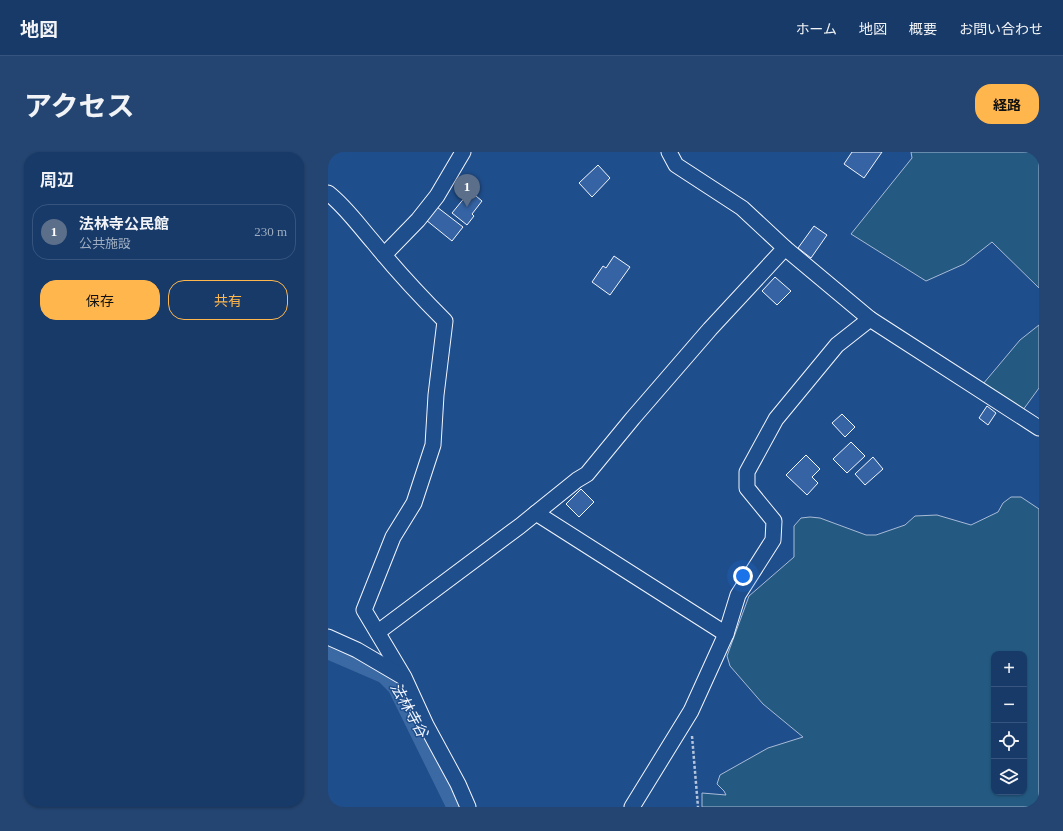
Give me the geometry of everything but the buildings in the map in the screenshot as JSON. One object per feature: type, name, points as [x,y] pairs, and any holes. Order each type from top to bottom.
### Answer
[{"type":"street","points":[[384,255],[418,220],[437,196],[463,152]]},
{"type":"street","points":[[669,152],[676,165],[742,208],[785,248],[870,319],[1039,428]]},
{"type":"street","points":[[328,193],[347,209],[384,255],[444,321],[436,395],[433,445],[414,503],[393,537],[364,610],[404,677],[426,725],[458,784],[468,807]]},
{"type":"street","points":[[378,632],[536,513],[577,480],[587,474],[710,329],[785,248]]},
{"type":"street","points":[[632,807],[691,711],[726,634],[738,595],[773,540],[774,521],[747,488],[747,472],[776,419],[837,345],[870,319]]},
{"type":"street","points":[[536,513],[726,634]]},
{"type":"street","points":[[328,637],[357,650],[404,677]]},
{"type":"path","points":[[693,732],[698,807]]},
{"type":"shaded area","points":[[911,152],[1039,152],[1039,288],[992,242],[964,264],[926,281],[851,234],[912,158]]},
{"type":"shaded area","points":[[1039,325],[1039,388],[1020,414],[983,384],[1020,340]]},
{"type":"shaded area","points":[[1011,497],[1021,497],[1039,509],[1039,807],[702,807],[702,793],[726,795],[717,784],[720,775],[768,748],[803,737],[763,704],[730,666],[727,656],[749,596],[794,557],[794,526],[801,518],[820,518],[866,535],[876,535],[905,525],[915,516],[937,515],[971,525],[998,512],[1003,503]]},
{"type":"waterway","name":"法林寺谷","points":[[328,647],[386,672],[399,685],[459,807]]},
{"type":"place","name":"法林寺公民館","points":[[467,207]]}]
